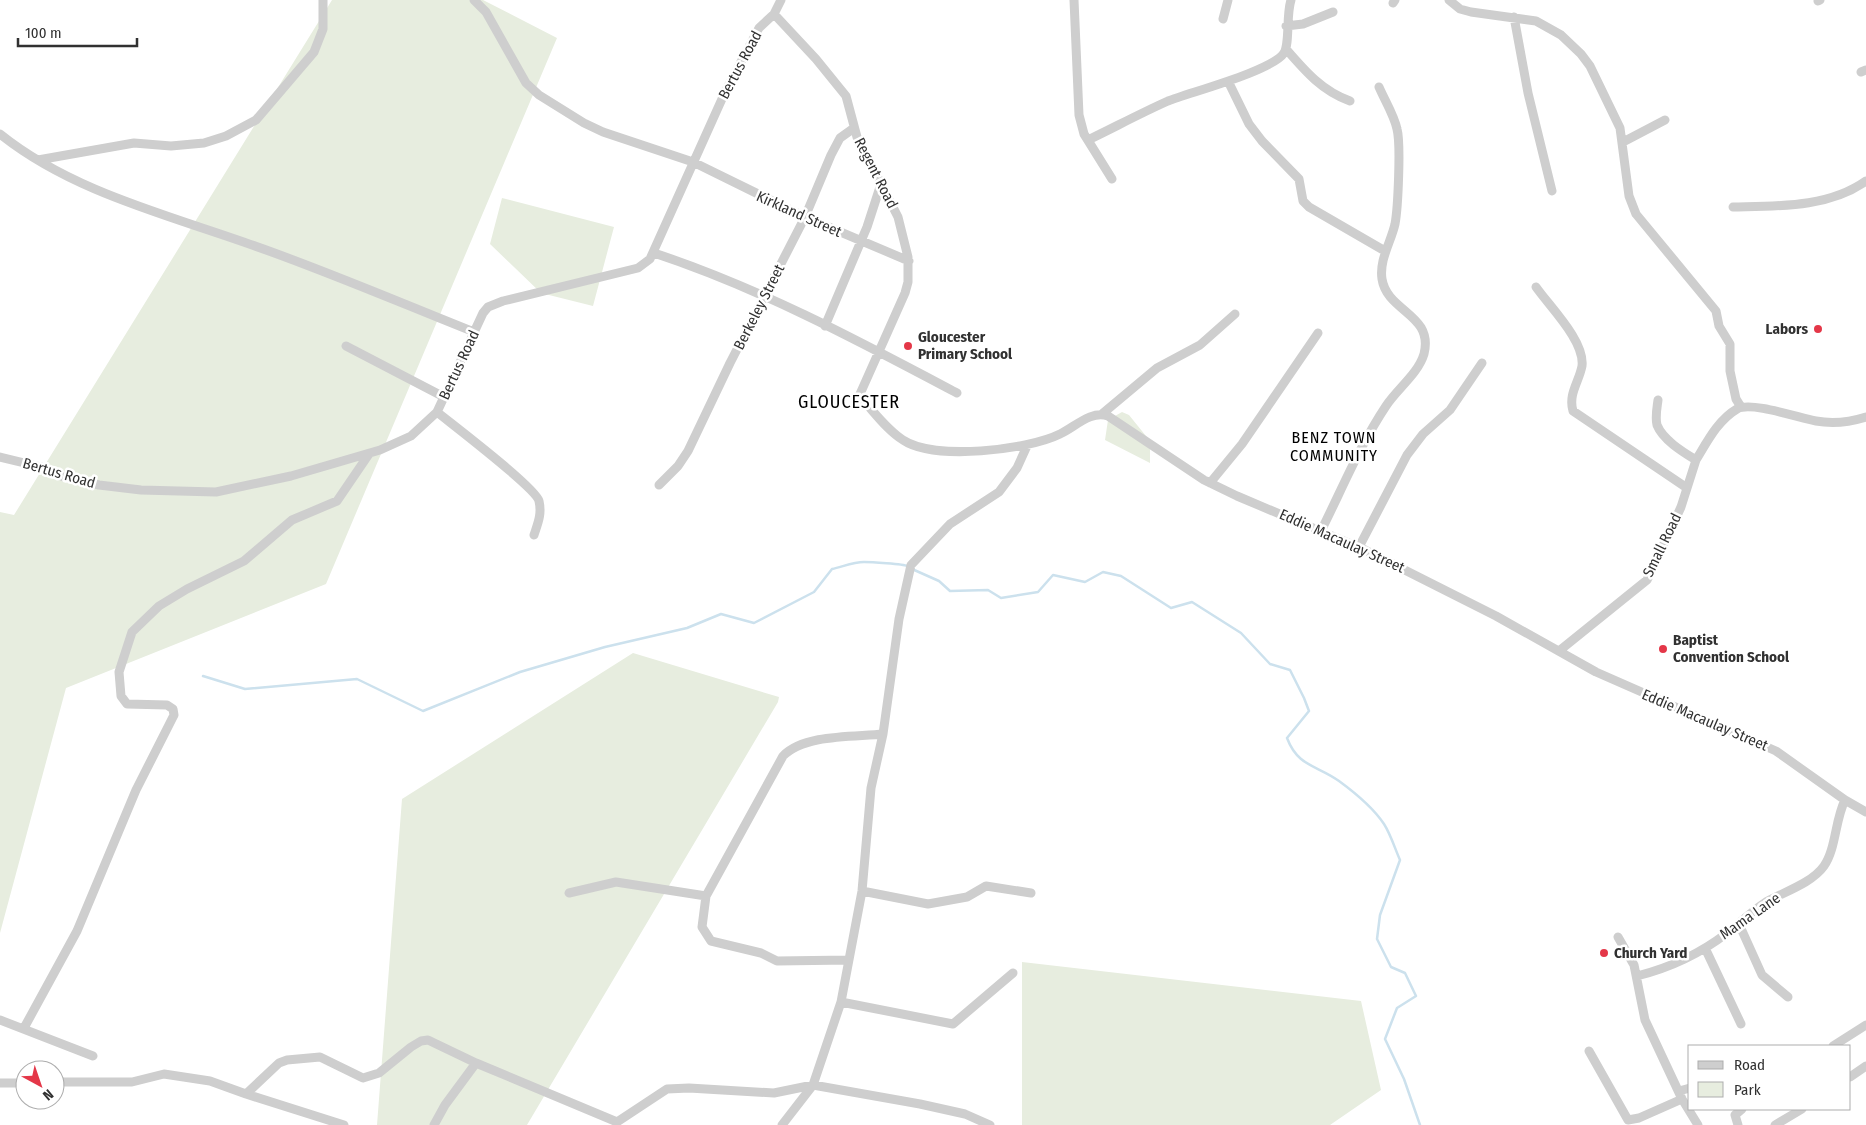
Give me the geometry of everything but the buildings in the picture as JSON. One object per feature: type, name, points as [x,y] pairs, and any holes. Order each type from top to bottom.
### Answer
[{"type":"street","points":[[38,160],[134,143],[171,146],[204,143],[244,128],[256,120],[314,52],[323,29],[323,0]]},
{"type":"street","name":"Kirkland Street","points":[[474,0],[486,12],[526,83],[540,96],[603,132],[692,162],[805,218],[909,261]]},
{"type":"street","name":"Bertus Road","points":[[0,457],[40,467],[64,477],[99,485],[141,490],[216,492],[291,476],[369,454],[412,436],[437,412],[483,313],[495,303],[638,268],[645,264],[654,253],[692,162],[754,36],[759,28],[774,14],[781,0]]},
{"type":"street","points":[[1074,0],[1079,115],[1088,140],[1112,179]]},
{"type":"street","points":[[1222,18],[1228,0]]},
{"type":"street","points":[[1088,140],[1169,101],[1228,81],[1278,59],[1286,49],[1286,26],[1292,0]]},
{"type":"street","points":[[1449,0],[1460,9],[1471,12],[1514,17],[1547,26],[1561,35],[1581,54],[1590,66],[1614,115],[1623,142],[1632,205],[1642,223],[1716,310],[1718,326],[1730,344],[1730,371],[1736,399],[1740,407],[1752,407],[1834,423],[1866,417]]},
{"type":"street","points":[[1286,26],[1303,24],[1333,12]]},
{"type":"street","name":"Regent Road","points":[[774,14],[816,59],[846,96],[854,128],[869,163],[898,217],[909,261],[908,282],[905,293],[878,351]]},
{"type":"street","points":[[1514,17],[1528,93],[1552,190]]},
{"type":"street","points":[[1286,49],[1311,78],[1339,97],[1350,101]]},
{"type":"street","points":[[1228,81],[1249,124],[1262,141],[1299,179],[1303,201],[1385,252]]},
{"type":"street","points":[[1321,531],[1380,415],[1420,363],[1424,355],[1423,330],[1418,321],[1392,298],[1382,280],[1385,252],[1395,223],[1400,141],[1397,128],[1379,87]]},
{"type":"street","points":[[1623,142],[1665,120]]},
{"type":"street","name":"Berkeley Street","points":[[659,485],[678,466],[688,451],[764,296],[805,218],[836,143],[844,133],[854,128]]},
{"type":"street","points":[[0,134],[20,150],[82,184],[303,263],[474,332]]},
{"type":"street","points":[[1734,207],[1788,206],[1815,202],[1844,193],[1866,181]]},
{"type":"street","points":[[824,326],[860,242],[881,184]]},
{"type":"street","points":[[654,253],[708,271],[764,296],[878,351],[957,394]]},
{"type":"street","points":[[1536,287],[1576,340],[1582,353],[1582,366],[1571,397],[1573,411],[1687,488]]},
{"type":"street","points":[[878,351],[860,394],[862,400],[902,440],[914,446],[934,451],[987,450],[1027,446],[1053,438],[1092,416],[1102,414],[1157,368],[1200,345],[1235,314]]},
{"type":"street","points":[[1210,483],[1242,444],[1318,333]]},
{"type":"street","points":[[346,346],[444,397]]},
{"type":"street","points":[[1359,547],[1407,455],[1423,434],[1450,410],[1482,362]]},
{"type":"street","points":[[1658,400],[1656,417],[1662,432],[1676,447],[1696,460]]},
{"type":"street","name":"Small Road","points":[[1560,651],[1647,580],[1687,488],[1696,460],[1714,431],[1740,407]]},
{"type":"street","points":[[437,412],[502,464],[539,499],[541,515],[534,535]]},
{"type":"street","name":"Eddie Macaulay Street","points":[[1102,414],[1210,483],[1359,547],[1427,579],[1604,676],[1776,751],[1845,800],[1866,812]]},
{"type":"street","points":[[782,1125],[813,1085],[841,1002],[862,891],[871,788],[884,734],[899,619],[911,564],[950,524],[999,492],[1017,468],[1027,446]]},
{"type":"street","points":[[24,1028],[77,931],[136,790],[174,715],[173,709],[167,705],[127,704],[121,696],[119,672],[132,632],[159,606],[187,589],[244,561],[292,520],[337,501],[369,454]]},
{"type":"street","points":[[849,960],[777,961],[761,953],[711,941],[702,928],[706,896],[783,756],[790,748],[806,741],[884,734]]},
{"type":"street","name":"Mama Lane","points":[[1638,976],[1669,966],[1705,948],[1739,924],[1764,903],[1820,871],[1828,857],[1838,817],[1845,800]]},
{"type":"street","points":[[569,893],[616,882],[706,896]]},
{"type":"street","points":[[862,891],[928,904],[966,897],[986,886],[1031,893]]},
{"type":"street","points":[[1739,924],[1762,975],[1788,997]]},
{"type":"street","points":[[1618,937],[1638,976],[1640,1003],[1645,1020],[1688,1108]]},
{"type":"street","points":[[1705,948],[1741,1024]]},
{"type":"street","points":[[841,1002],[953,1024],[1013,973]]},
{"type":"street","points":[[0,1020],[93,1056]]},
{"type":"street","points":[[1834,1045],[1866,1025]]},
{"type":"street","points":[[246,1094],[279,1063],[287,1060],[320,1057],[363,1078],[380,1074],[421,1040],[428,1040],[476,1063],[617,1122],[667,1089],[690,1088],[774,1093],[813,1085],[965,1114],[990,1125]]},
{"type":"street","points":[[1589,1051],[1628,1120],[1639,1118],[1688,1089]]},
{"type":"street","points":[[434,1125],[445,1105],[476,1063]]},
{"type":"street","points":[[1851,1076],[1866,1066]]},
{"type":"street","points":[[65,1082],[132,1082],[164,1074],[210,1081],[344,1125]]},
{"type":"street","points":[[0,1083],[15,1083]]},
{"type":"street","points":[[1689,1110],[1698,1125]]},
{"type":"street","points":[[1738,1125],[1735,1115],[1741,1110]]},
{"type":"street","points":[[1775,1125],[1800,1110]]},
{"type":"green space","points":[[332,0],[483,0],[557,38],[326,584],[66,688],[0,933],[0,512],[14,515]]},
{"type":"green space","points":[[502,198],[614,227],[593,306],[541,293],[490,244]]},
{"type":"green space","points":[[1122,412],[1129,415],[1150,441],[1150,463],[1105,440],[1108,420]]},
{"type":"green space","points":[[633,653],[779,697],[778,702],[527,1125],[377,1125],[402,799]]},
{"type":"green space","points":[[1022,962],[1361,1001],[1381,1090],[1330,1125],[1022,1125]]},
{"type":"waterway","points":[[203,676],[245,689],[357,679],[423,711],[520,672],[605,647],[687,628],[721,614],[754,623],[814,592],[832,569],[864,562],[907,566]]},
{"type":"waterway","points":[[912,569],[939,581],[950,591],[988,590],[1001,598],[1038,592],[1053,575],[1085,582],[1103,572],[1121,576],[1171,608],[1192,602],[1241,633],[1270,664],[1290,670],[1309,711],[1287,738],[1291,748],[1302,760],[1339,781],[1357,795],[1380,818],[1391,837],[1400,860],[1380,915],[1377,939],[1391,967],[1405,973],[1416,996],[1397,1008],[1385,1039],[1404,1079],[1420,1125]]},
{"type":"place","name":"Labors","points":[[1818,329]]},
{"type":"place","name":"Gloucester Primary School","points":[[908,346]]},
{"type":"place","name":"Baptist Convention School","points":[[1663,649]]},
{"type":"place","name":"Church Yard","points":[[1604,953]]},
{"type":"district","name":"GLOUCESTER","points":[[849,402]]},
{"type":"district","name":"BENZ TOWN COMMUNITY","points":[[1334,446]]}]
